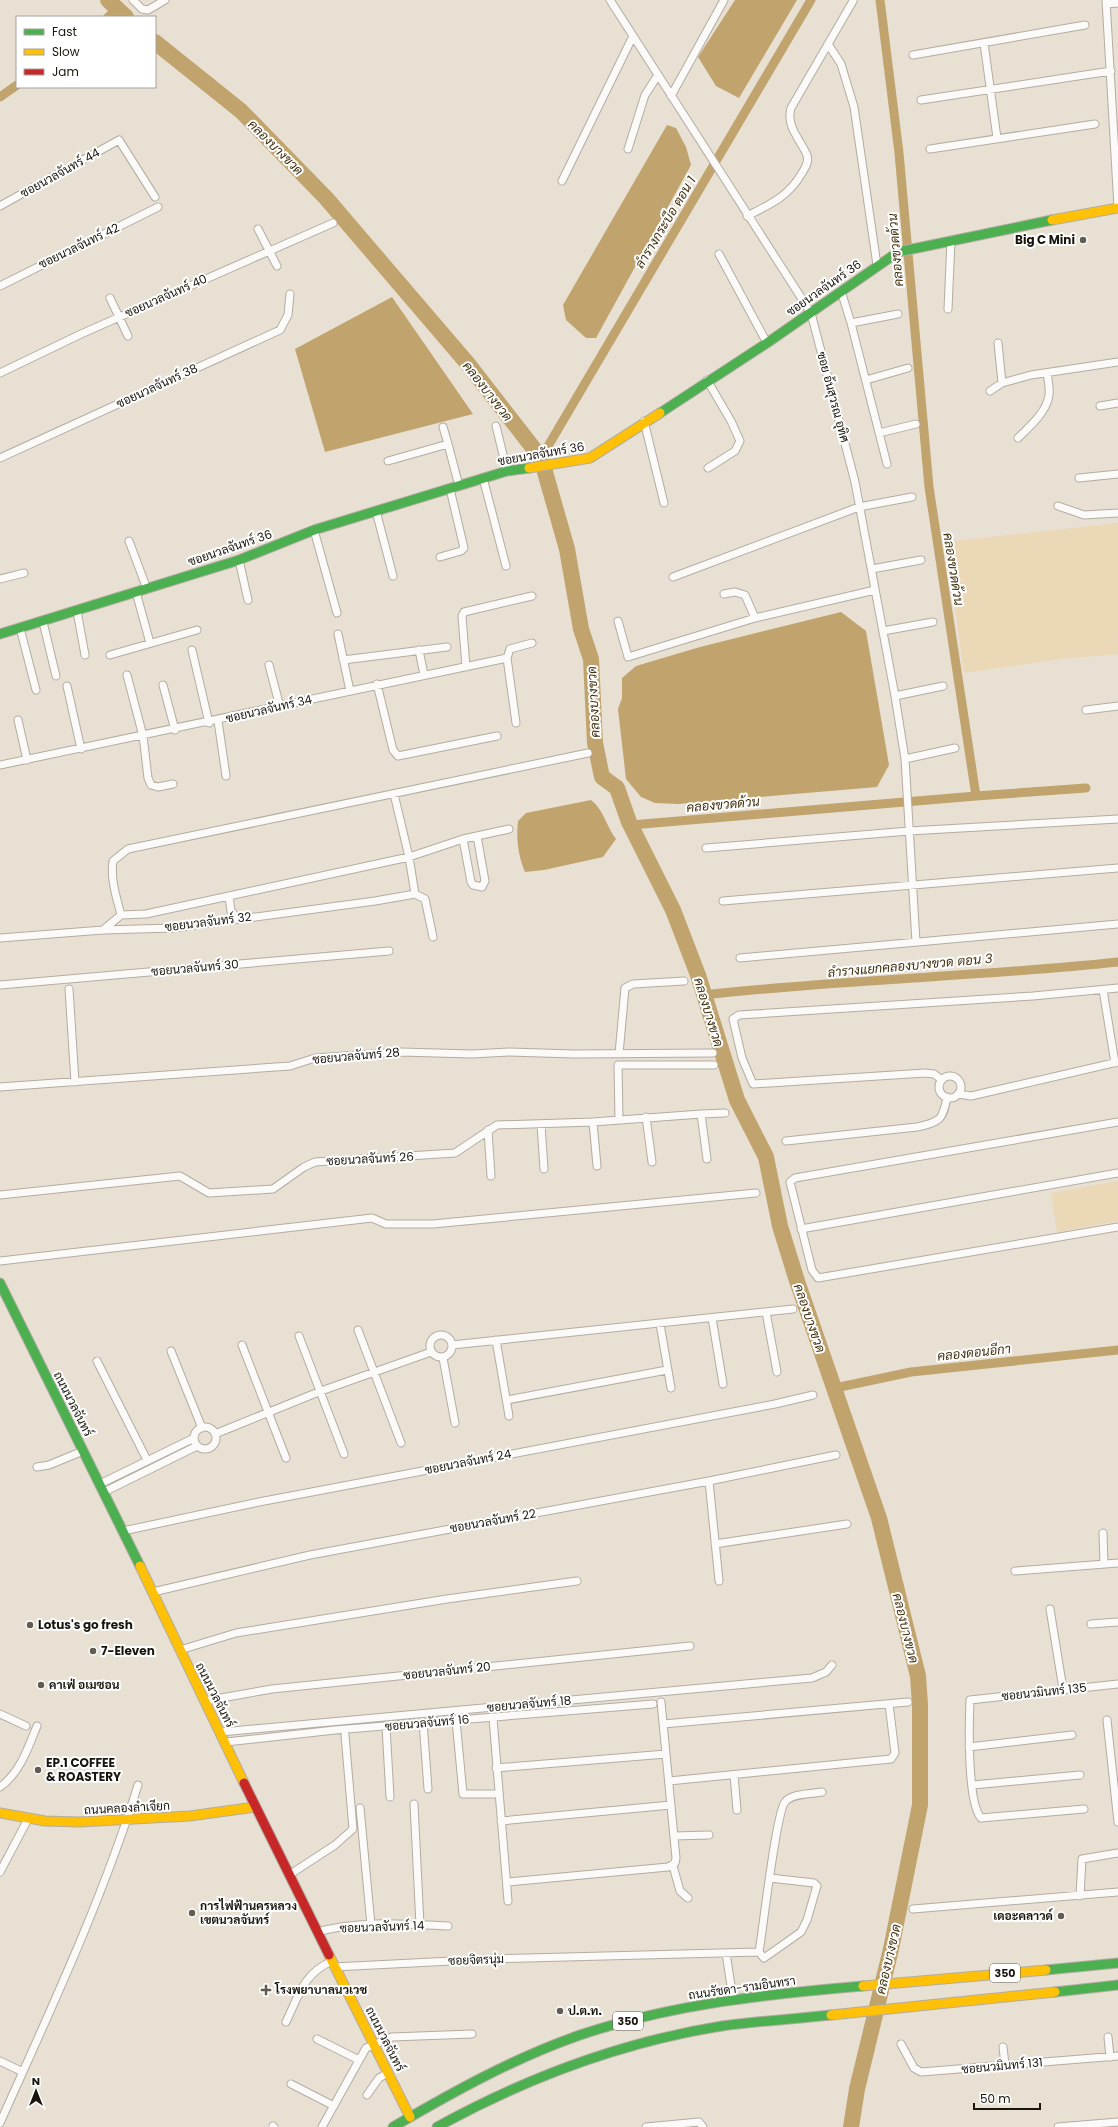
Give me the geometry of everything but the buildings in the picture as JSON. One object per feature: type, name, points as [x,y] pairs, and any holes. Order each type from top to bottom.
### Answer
[{"type":"main road","name":"ซอยนวลจันทร์ 36","points":[[0,634],[43,622],[239,560],[314,530],[450,489],[507,470],[594,456],[644,421],[811,313],[877,265],[898,252],[951,240],[1118,208]]},
{"type":"main road","name":"ถนนนวลจันทร์","points":[[0,1283],[153,1592],[204,1701],[226,1742],[255,1807],[410,2117]]},
{"type":"main road","name":"ถนนคลองลำเจียก","points":[[0,1813],[45,1822],[127,1821],[198,1815],[255,1807]]},
{"type":"main road","name":"ถนนรัชดา-รามอินทรา","points":[[392,2127],[467,2084],[535,2053],[590,2032],[654,2014],[733,1999],[1118,1963]]},
{"type":"main road","name":"350","points":[[437,2127],[476,2105],[610,2052],[665,2038],[723,2026],[1118,1985]]},
{"type":"street","points":[[133,0],[142,9],[148,10],[165,0]]},
{"type":"street","name":"ซอย อ้นสุวรณ อุทิศ","points":[[610,0],[717,166],[747,216],[811,313],[855,482],[895,696],[905,759],[916,942]]},
{"type":"street","points":[[671,96],[724,0]]},
{"type":"street","points":[[747,216],[794,187],[807,164],[808,157],[790,125],[789,114],[791,108],[853,1]]},
{"type":"street","points":[[1118,3],[1106,2],[1114,60],[1111,71],[1118,208]]},
{"type":"street","points":[[913,55],[1085,25]]},
{"type":"street","points":[[562,181],[633,36]]},
{"type":"street","points":[[984,43],[997,138]]},
{"type":"street","points":[[828,44],[840,64],[854,107],[877,265]]},
{"type":"street","points":[[921,100],[990,91],[1111,71]]},
{"type":"street","points":[[628,149],[645,95],[658,75]]},
{"type":"street","points":[[930,149],[1095,124]]},
{"type":"street","name":"ซอยนวลจันทร์ 44","points":[[0,206],[119,140],[155,198]]},
{"type":"street","name":"ซอยนวลจันทร์ 42","points":[[0,286],[158,207]]},
{"type":"street","name":"ซอยนวลจันทร์ 40","points":[[0,373],[118,317],[333,223]]},
{"type":"street","points":[[258,229],[277,266]]},
{"type":"street","points":[[948,309],[951,240]]},
{"type":"street","points":[[720,254],[767,342]]},
{"type":"street","points":[[841,291],[851,323],[887,464]]},
{"type":"street","name":"ซอยนวลจันทร์ 38","points":[[0,458],[280,330],[288,315],[290,294]]},
{"type":"street","points":[[110,298],[128,336]]},
{"type":"street","points":[[851,323],[898,314]]},
{"type":"street","points":[[998,343],[1002,383]]},
{"type":"street","points":[[990,391],[1002,383],[1031,375],[1118,362]]},
{"type":"street","points":[[866,380],[908,368]]},
{"type":"street","points":[[1018,438],[1036,419],[1048,401],[1050,393],[1047,373]]},
{"type":"street","points":[[707,380],[731,421],[740,441],[735,451],[708,468]]},
{"type":"street","points":[[1100,406],[1118,403]]},
{"type":"street","points":[[644,421],[664,503]]},
{"type":"street","points":[[879,433],[916,424]]},
{"type":"street","points":[[496,426],[507,470]]},
{"type":"street","points":[[443,427],[459,486]]},
{"type":"street","points":[[388,461],[448,444]]},
{"type":"street","points":[[1079,478],[1118,474]]},
{"type":"street","points":[[483,478],[506,566]]},
{"type":"street","points":[[440,557],[461,551],[464,548],[450,489]]},
{"type":"street","points":[[673,577],[859,507],[912,497]]},
{"type":"street","points":[[1058,506],[1084,515],[1118,513]]},
{"type":"street","points":[[376,511],[393,576]]},
{"type":"street","points":[[314,530],[337,613]]},
{"type":"street","points":[[129,541],[147,589]]},
{"type":"street","points":[[239,560],[248,600]]},
{"type":"street","points":[[872,569],[921,560]]},
{"type":"street","points":[[0,580],[24,572]]},
{"type":"street","points":[[618,621],[628,657],[755,618],[875,590]]},
{"type":"street","points":[[136,592],[150,643]]},
{"type":"street","points":[[724,594],[735,592],[745,595],[755,618]]},
{"type":"street","points":[[466,667],[462,616],[464,612],[532,596]]},
{"type":"street","points":[[77,611],[86,655]]},
{"type":"street","points":[[43,622],[56,676]]},
{"type":"street","points":[[883,631],[933,622]]},
{"type":"street","points":[[20,628],[36,690]]},
{"type":"street","points":[[110,655],[197,630]]},
{"type":"street","points":[[338,634],[350,691]]},
{"type":"street","name":"ซอยนวลจันทร์ 34","points":[[0,765],[176,730],[377,684],[507,658],[510,649],[532,643]]},
{"type":"street","points":[[343,660],[446,647]]},
{"type":"street","points":[[192,650],[209,722]]},
{"type":"street","points":[[419,650],[424,675]]},
{"type":"street","points":[[507,658],[516,723]]},
{"type":"street","points":[[269,665],[280,707]]},
{"type":"street","points":[[127,675],[143,736],[148,778],[151,785],[158,787],[173,784]]},
{"type":"street","points":[[377,684],[393,750],[398,756],[497,736]]},
{"type":"street","points":[[164,685],[176,730]]},
{"type":"street","points":[[67,686],[81,749]]},
{"type":"street","points":[[895,696],[943,686]]},
{"type":"street","points":[[1086,710],[1118,706]]},
{"type":"street","points":[[18,720],[27,760]]},
{"type":"street","points":[[218,721],[226,776]]},
{"type":"street","points":[[905,759],[955,748]]},
{"type":"street","points":[[121,915],[115,892],[112,866],[113,862],[128,849],[588,753]]},
{"type":"street","points":[[394,794],[409,857],[415,894],[425,898],[433,937]]},
{"type":"street","points":[[706,848],[909,831],[1118,819]]},
{"type":"street","points":[[103,930],[121,915],[146,914],[409,857],[463,839],[509,829]]},
{"type":"street","points":[[463,839],[471,882],[474,885],[482,887],[485,881],[477,836]]},
{"type":"street","points":[[723,901],[1118,868]]},
{"type":"street","name":"ซอยนวลจันทร์ 32","points":[[0,938],[103,930],[174,928],[375,901],[415,894]]},
{"type":"street","points":[[229,896],[231,911],[238,919]]},
{"type":"street","points":[[740,958],[1118,924]]},
{"type":"street","name":"ซอยนวลจันทร์ 30","points":[[0,985],[389,951]]},
{"type":"street","points":[[619,1054],[625,988],[634,984],[684,980]]},
{"type":"street","points":[[942,1080],[934,1074],[925,1074],[753,1084],[742,1058],[733,1019],[739,1015],[1033,996],[1118,988]]},
{"type":"street","points":[[69,989],[75,1082]]},
{"type":"street","points":[[958,1094],[961,1085],[955,1077],[946,1077],[942,1080],[940,1087],[943,1095],[947,1097],[958,1094],[971,1096],[1116,1062],[1103,990]]},
{"type":"street","name":"ซอยนวลจันทร์ 28","points":[[0,1087],[290,1066],[315,1058],[394,1052],[619,1054],[713,1053]]},
{"type":"street","points":[[618,1120],[618,1066],[714,1065]]},
{"type":"street","points":[[786,1141],[917,1127],[931,1124],[939,1120],[944,1113],[947,1097]]},
{"type":"street","name":"ซอยนวลจันทร์ 26","points":[[0,1196],[180,1176],[209,1193],[273,1189],[304,1167],[315,1162],[455,1153],[497,1125],[593,1122],[646,1117],[725,1113]]},
{"type":"street","points":[[701,1114],[707,1159]]},
{"type":"street","points":[[646,1117],[652,1162]]},
{"type":"street","points":[[593,1122],[597,1166]]},
{"type":"street","points":[[1118,1122],[792,1179],[790,1182],[790,1187],[812,1270],[818,1278],[824,1279],[1118,1227]]},
{"type":"street","points":[[541,1124],[544,1170]]},
{"type":"street","points":[[488,1130],[491,1176]]},
{"type":"street","points":[[801,1230],[1118,1173]]},
{"type":"street","points":[[0,1261],[372,1218],[386,1224],[433,1224],[756,1193]]},
{"type":"street","points":[[452,1345],[793,1309]]},
{"type":"street","points":[[766,1312],[777,1372]]},
{"type":"street","points":[[712,1318],[723,1384]]},
{"type":"street","points":[[660,1324],[671,1388]]},
{"type":"street","points":[[358,1330],[401,1442]]},
{"type":"street","points":[[437,1335],[445,1336],[452,1345],[450,1353],[443,1358],[436,1357],[431,1352],[431,1340],[437,1335]]},
{"type":"street","points":[[299,1336],[344,1454]]},
{"type":"street","points":[[496,1340],[509,1416]]},
{"type":"street","points":[[242,1345],[286,1458]]},
{"type":"street","points":[[172,1351],[202,1428]]},
{"type":"street","points":[[215,1434],[268,1414],[321,1391],[431,1352]]},
{"type":"street","points":[[443,1358],[455,1423]]},
{"type":"street","points":[[98,1360],[146,1460]]},
{"type":"street","points":[[507,1400],[667,1370]]},
{"type":"street","name":"ซอยนวลจันทร์ 24","points":[[123,1531],[259,1502],[775,1404],[813,1395]]},
{"type":"street","points":[[202,1428],[209,1428],[215,1434],[215,1443],[210,1448],[203,1449],[197,1446],[194,1438],[196,1432],[202,1428]]},
{"type":"street","points":[[102,1488],[146,1460],[194,1438]]},
{"type":"street","points":[[102,1488],[197,1446]]},
{"type":"street","points":[[37,1468],[84,1451]]},
{"type":"street","name":"ซอยนวลจันทร์ 22","points":[[153,1592],[310,1555],[709,1481],[836,1455]]},
{"type":"street","points":[[709,1481],[719,1581]]},
{"type":"street","points":[[715,1544],[847,1524]]},
{"type":"street","points":[[1103,1533],[1104,1564]]},
{"type":"street","points":[[1015,1571],[1118,1563]]},
{"type":"street","points":[[180,1650],[236,1633],[447,1599],[577,1581]]},
{"type":"street","points":[[1050,1609],[1063,1689]]},
{"type":"street","points":[[1091,1624],[1118,1622]]},
{"type":"street","name":"ซอยนวลจันทร์ 20","points":[[204,1701],[272,1689],[690,1646]]},
{"type":"street","name":"ซอยนวลจันทร์ 18","points":[[220,1732],[354,1718],[554,1702],[812,1678],[826,1672],[832,1665]]},
{"type":"street","name":"ซอยนวมินทร์ 135","points":[[969,1747],[970,1700],[1118,1684]]},
{"type":"street","points":[[554,1702],[555,1712]]},
{"type":"street","points":[[661,1702],[676,1858],[673,1866],[680,1891],[688,1898]]},
{"type":"street","points":[[663,1724],[908,1702]]},
{"type":"street","name":"ซอยนวลจันทร์ 16","points":[[226,1742],[423,1722],[493,1718],[653,1704]]},
{"type":"street","points":[[669,1781],[891,1759],[895,1753],[889,1704]]},
{"type":"street","points":[[0,1714],[26,1726]]},
{"type":"street","points":[[493,1718],[496,1768],[508,1882],[508,1901]]},
{"type":"street","points":[[456,1720],[463,1794],[499,1794]]},
{"type":"street","points":[[1107,1720],[1118,1822]]},
{"type":"street","points":[[423,1722],[428,1788]]},
{"type":"street","points":[[0,1787],[8,1781],[22,1760],[37,1726]]},
{"type":"street","points":[[386,1726],[390,1797]]},
{"type":"street","points":[[1072,1734],[969,1747],[977,1811],[981,1818],[984,1819],[1084,1809]]},
{"type":"street","points":[[289,1875],[335,1845],[353,1829],[345,1735]]},
{"type":"street","points":[[1110,1744],[1118,1743]]},
{"type":"street","points":[[496,1768],[666,1754]]},
{"type":"street","points":[[734,1775],[737,1810]]},
{"type":"street","points":[[973,1785],[1080,1775]]},
{"type":"street","points":[[0,2124],[70,1965],[127,1821],[138,1785]]},
{"type":"street","points":[[759,1952],[781,1808],[786,1801],[792,1797],[822,1792]]},
{"type":"street","points":[[414,1804],[420,1925]]},
{"type":"street","points":[[501,1821],[671,1805]]},
{"type":"street","points":[[360,1808],[371,1925]]},
{"type":"street","points":[[0,1872],[28,1819]]},
{"type":"street","points":[[674,1836],[710,1835]]},
{"type":"street","points":[[1080,1896],[1082,1859],[1118,1853]]},
{"type":"street","points":[[508,1882],[673,1866]]},
{"type":"street","name":"ซอยจิตรนุ่ม","points":[[333,1964],[759,1952],[762,1957],[767,1958],[801,1932],[807,1920],[817,1886],[814,1883],[770,1878]]},
{"type":"street","points":[[913,1909],[1118,1892]]},
{"type":"street","name":"ซอยนวลจันทร์ 14","points":[[317,1932],[344,1926],[448,1926]]},
{"type":"street","points":[[726,1953],[733,1999]]},
{"type":"street","points":[[286,2022],[305,1984],[315,1970],[333,1964]]},
{"type":"street","points":[[322,2127],[366,2048],[392,2037],[472,2034]]},
{"type":"street","points":[[1108,2037],[1110,2057]]},
{"type":"street","points":[[317,2039],[359,2060]]},
{"type":"street","name":"ซอยนวมินทร์ 131","points":[[901,2044],[914,2068],[921,2072],[1118,2056]]},
{"type":"street","points":[[1003,2047],[1005,2065]]},
{"type":"street","points":[[0,2061],[23,2072]]},
{"type":"street","points":[[367,2095],[379,2078],[388,2073]]},
{"type":"street","points":[[291,2084],[334,2106]]},
{"type":"street","points":[[646,2127],[687,2122],[699,2122],[704,2127]]},
{"type":"street","points":[[1058,2127],[1118,2122]]},
{"type":"shaded area","points":[[735,0],[797,0],[739,98],[716,86],[698,57]]},
{"type":"shaded area","points":[[667,125],[676,128],[686,147],[691,165],[596,338],[586,338],[566,320],[563,305]]},
{"type":"shaded area","points":[[392,297],[473,414],[325,452],[295,349]]},
{"type":"shaded area","points":[[1118,523],[1118,654],[1061,659],[964,673],[946,542]]},
{"type":"shaded area","points":[[841,612],[866,631],[889,765],[877,787],[678,804],[655,803],[641,797],[626,779],[618,709],[622,698],[622,678],[636,666],[700,647]]},
{"type":"shaded area","points":[[591,800],[599,808],[616,839],[603,857],[544,870],[525,872],[518,847],[518,821],[526,813]]},
{"type":"shaded area","points":[[1118,1181],[1118,1221],[1057,1232],[1051,1193]]},
{"type":"waterway","name":"คลองบางขวด","points":[[108,0],[125,16]]},
{"type":"waterway","name":"ลำรางกระบือ ตอน 1","points":[[541,458],[811,0]]},
{"type":"waterway","name":"คลองขวดด้วน","points":[[631,825],[976,796],[929,487],[899,153],[880,0]]},
{"type":"waterway","points":[[109,16],[117,9]]},
{"type":"waterway","name":"คลองบางขวด","points":[[156,43],[241,111],[326,198],[468,364],[541,458],[567,549],[581,629],[591,659],[595,743],[602,777],[617,788],[629,822],[673,910],[698,975],[737,1100],[766,1157],[780,1226],[797,1281],[879,1518],[918,1676],[920,1705],[920,1805],[891,1949],[857,2089],[851,2127]]},
{"type":"waterway","points":[[0,97],[16,86]]},
{"type":"waterway","points":[[976,796],[1086,788]]},
{"type":"waterway","name":"ลำรางแยกคลองบางขวด ตอน 3","points":[[704,995],[808,985],[1014,971],[1118,962]]},
{"type":"waterway","name":"คลองดอนอีกา","points":[[835,1388],[911,1372],[1118,1350]]},
{"type":"traffic: fast","points":[[660,413],[767,343],[898,252],[1052,220]]},
{"type":"traffic: fast","points":[[0,634],[239,560],[314,530],[507,471],[529,468]]},
{"type":"traffic: fast","points":[[0,1283],[140,1566]]},
{"type":"traffic: fast","points":[[1046,1970],[1118,1963]]},
{"type":"traffic: fast","points":[[1055,1992],[1118,1985]]},
{"type":"traffic: fast","points":[[393,2127],[484,2076],[531,2054],[580,2035],[615,2024],[650,2015],[720,2002],[863,1986]]},
{"type":"traffic: fast","points":[[437,2127],[505,2093],[575,2064],[611,2052],[685,2033],[722,2026],[831,2015]]},
{"type":"traffic: slow","points":[[1052,220],[1118,208]]},
{"type":"traffic: slow","points":[[529,468],[590,458],[660,413]]},
{"type":"traffic: slow","points":[[140,1566],[244,1783]]},
{"type":"traffic: slow","points":[[0,1813],[45,1821],[79,1822],[190,1816],[255,1807]]},
{"type":"traffic: slow","points":[[329,1955],[410,2117]]},
{"type":"traffic: slow","points":[[863,1986],[1046,1970]]},
{"type":"traffic: slow","points":[[831,2015],[1055,1992]]},
{"type":"traffic: jam","points":[[244,1783],[329,1955]]},
{"type":"place","name":"Big C Mini","points":[[1083,240]]},
{"type":"place","name":"Lotus's go fresh","points":[[30,1625]]},
{"type":"place","name":"7-Eleven","points":[[93,1651]]},
{"type":"place","name":"คาเฟ่ อเมซอน","points":[[41,1685]]},
{"type":"place","name":"EP.1 COFFEE & ROASTERY","points":[[38,1770]]},
{"type":"place","name":"การไฟฟ้านครหลวง เขตนวลจันทร์","points":[[192,1913]]},
{"type":"place","name":"เดอะคลาวด์","points":[[1061,1916]]},
{"type":"place","name":"โรงพยาบาลนวเวช","points":[[266,1990]]},
{"type":"place","name":"ป.ต.ท.","points":[[560,2011]]}]
